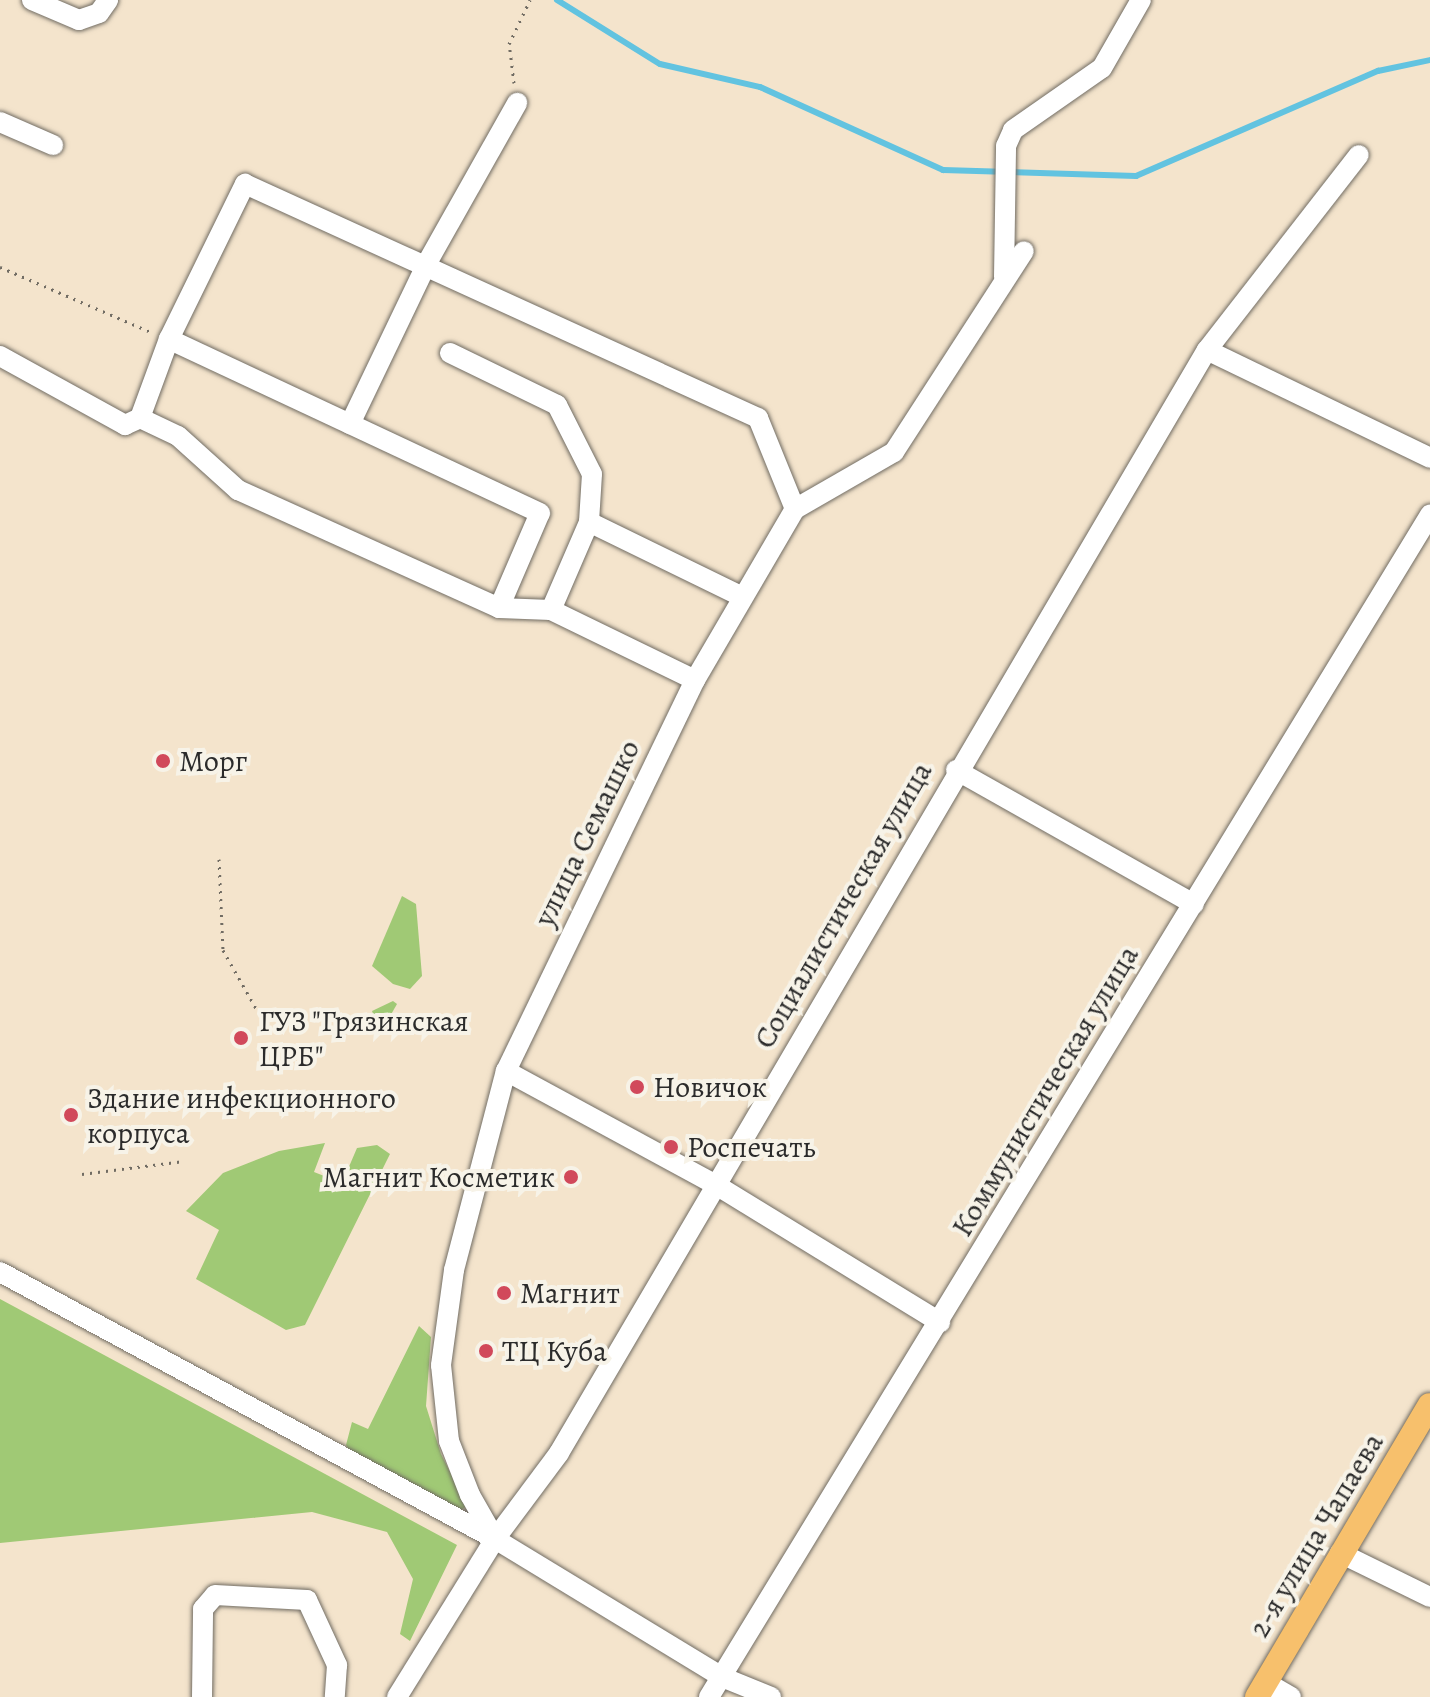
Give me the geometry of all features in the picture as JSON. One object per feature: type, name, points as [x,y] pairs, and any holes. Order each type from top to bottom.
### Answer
[{"type":"main road","name":"2-я улица Чапаева","points":[[1261,1690],[1430,1405]]},
{"type":"street","points":[[32,0],[79,20],[99,13],[108,0]]},
{"type":"street","points":[[1004,277],[1007,157],[1013,130],[1102,68],[1141,0]]},
{"type":"street","points":[[350,424],[427,263],[517,103]]},
{"type":"street","points":[[0,122],[53,145]]},
{"type":"street","name":"Социалистическая улица","points":[[397,1697],[495,1539],[559,1453],[956,770],[1207,350],[1359,155]]},
{"type":"street","points":[[0,356],[125,425],[140,418],[169,339],[245,184],[427,263],[758,418],[795,509]]},
{"type":"street","name":"улица Семашко","points":[[495,1539],[470,1495],[449,1441],[441,1365],[454,1270],[506,1071],[695,680],[795,509],[894,452],[1004,277],[1024,251]]},
{"type":"street","points":[[169,339],[540,513],[499,608]]},
{"type":"street","points":[[1207,350],[1430,458]]},
{"type":"street","points":[[450,353],[557,405],[592,474],[589,522],[551,610]]},
{"type":"street","points":[[140,418],[178,436],[238,490],[499,608],[551,610],[695,680]]},
{"type":"street","name":"Коммунистическая улица","points":[[709,1697],[1430,515]]},
{"type":"street","points":[[589,522],[743,597]]},
{"type":"street","points":[[956,770],[1194,904]]},
{"type":"street","points":[[506,1071],[716,1185],[940,1322]]},
{"type":"street","points":[[0,1272],[495,1539],[722,1677],[771,1697]]},
{"type":"street","points":[[1340,1553],[1430,1597]]},
{"type":"street","points":[[202,1697],[203,1609],[215,1595],[307,1600],[337,1665],[335,1697]]},
{"type":"street","points":[[1261,1690],[1291,1697]]},
{"type":"path","points":[[517,103],[509,44],[530,0]]},
{"type":"path","points":[[0,267],[169,339]]},
{"type":"path","points":[[219,859],[223,950],[257,1010]]},
{"type":"path","points":[[82,1174],[184,1161]]},
{"type":"green space","points":[[402,896],[416,904],[422,976],[410,989],[393,984],[372,966]]},
{"type":"green space","points":[[393,1001],[397,1004],[385,1025],[376,1021],[372,1011]]},
{"type":"green space","points":[[325,1143],[314,1172],[342,1183],[357,1148],[377,1145],[390,1154],[305,1325],[286,1330],[196,1279],[219,1230],[186,1211],[223,1173],[279,1151]]},
{"type":"green space","points":[[0,1299],[457,1545],[410,1641],[400,1634],[413,1579],[387,1532],[312,1512],[0,1543]]},
{"type":"green space","points":[[419,1326],[431,1337],[426,1406],[441,1454],[467,1506],[461,1510],[350,1452],[346,1445],[352,1422],[368,1429]]},
{"type":"waterway","points":[[557,0],[660,64],[760,87],[943,170],[1136,176],[1378,71],[1430,60]]},
{"type":"place","name":"Морг","points":[[163,761]]},
{"type":"place","name":"ГУЗ \"Грязинская ЦРБ\"","points":[[241,1038]]},
{"type":"place","name":"Новичок","points":[[637,1087]]},
{"type":"place","name":"Здание инфекционного корпуса","points":[[71,1115]]},
{"type":"place","name":"Роспечать","points":[[671,1147]]},
{"type":"place","name":"Магнит Косметик","points":[[571,1177]]},
{"type":"place","name":"Магнит","points":[[504,1293]]},
{"type":"place","name":"ТЦ Куба","points":[[486,1351]]}]
